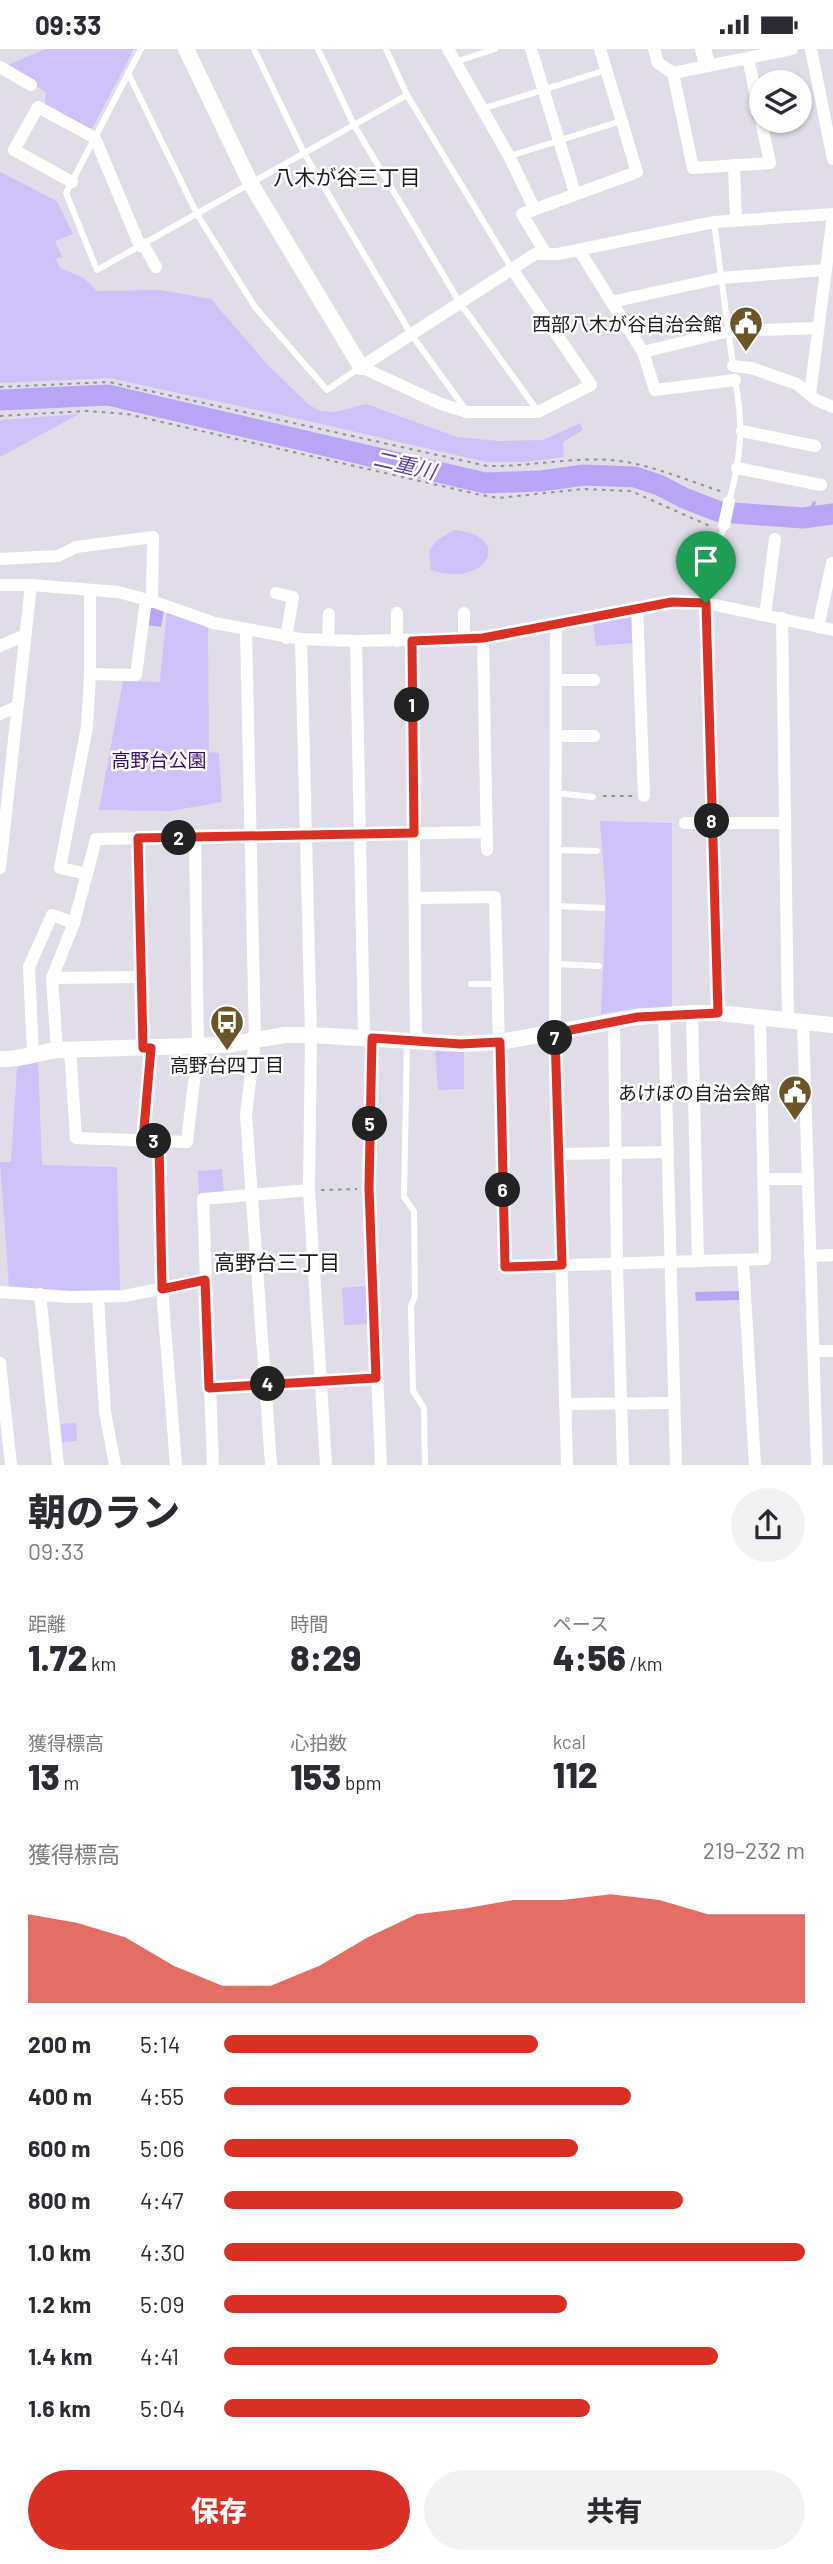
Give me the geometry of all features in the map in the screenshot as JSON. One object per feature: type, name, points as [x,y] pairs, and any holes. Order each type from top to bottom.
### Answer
[{"type":"street","points":[[186,49],[251,184],[361,367],[441,404],[467,412],[538,412],[591,385],[512,269]]},
{"type":"street","points":[[448,49],[509,156],[534,208]]},
{"type":"street","points":[[531,49],[575,193]]},
{"type":"street","points":[[546,254],[522,214],[637,171],[600,49]]},
{"type":"street","points":[[654,49],[658,63],[673,73],[692,168],[770,163],[748,58]]},
{"type":"street","points":[[673,73],[705,57],[748,58],[792,49]]},
{"type":"street","points":[[811,49],[833,159]]},
{"type":"street","points":[[0,67],[31,85]]},
{"type":"street","points":[[72,181],[14,150],[38,107],[94,138],[141,245],[156,267]]},
{"type":"street","points":[[734,165],[736,219]]},
{"type":"street","points":[[361,367],[535,254],[579,250],[736,219],[833,215],[810,394]]},
{"type":"street","points":[[579,250],[643,352],[655,390],[751,368],[797,384],[816,400],[833,407]]},
{"type":"street","points":[[611,302],[722,278],[825,270]]},
{"type":"street","points":[[643,352],[729,331],[818,328]]},
{"type":"street","points":[[742,431],[815,446]]},
{"type":"street","points":[[737,468],[821,485]]},
{"type":"street","points":[[723,529],[730,498]]},
{"type":"street","points":[[0,559],[58,556],[76,547],[153,537],[149,600],[136,675],[90,674]]},
{"type":"street","points":[[765,615],[775,539]]},
{"type":"street","points":[[818,627],[832,563]]},
{"type":"street","points":[[0,585],[118,592],[214,623],[301,639],[412,641],[483,638],[672,602],[706,603],[833,630]]},
{"type":"street","points":[[0,868],[4,780],[31,585]]},
{"type":"street","points":[[87,874],[60,868],[87,727],[90,590]]},
{"type":"street","points":[[276,593],[293,597],[286,638]]},
{"type":"street","points":[[706,603],[718,1013]]},
{"type":"street","points":[[637,607],[643,796]]},
{"type":"street","points":[[397,613],[397,641]]},
{"type":"street","points":[[464,613],[464,639]]},
{"type":"street","points":[[328,640],[329,614]]},
{"type":"street","points":[[782,618],[785,823],[795,1022],[808,1179],[817,1465]]},
{"type":"street","points":[[556,626],[555,1033],[567,1465]]},
{"type":"street","points":[[246,630],[256,1040],[246,1115],[271,1465]]},
{"type":"street","points":[[0,646],[25,635]]},
{"type":"street","points":[[483,638],[487,850]]},
{"type":"street","points":[[301,639],[311,1035],[309,1190],[326,1465]]},
{"type":"street","points":[[356,641],[368,1037],[369,1188],[382,1465]]},
{"type":"street","points":[[412,641],[416,898],[412,1040]]},
{"type":"street","points":[[556,680],[594,680]]},
{"type":"street","points":[[0,714],[16,707]]},
{"type":"street","points":[[556,736],[594,736]]},
{"type":"street","points":[[685,823],[785,823]]},
{"type":"street","points":[[194,837],[198,1047],[187,1142],[76,1138],[52,978],[74,923],[96,839],[138,838],[414,833],[487,832]]},
{"type":"street","points":[[138,838],[141,977],[147,1048],[143,1140]]},
{"type":"street","points":[[416,898],[495,897],[505,1267],[765,1259],[760,1018]]},
{"type":"street","points":[[33,1053],[29,967],[52,915],[74,923]]},
{"type":"street","points":[[52,978],[141,977]]},
{"type":"street","points":[[692,1013],[698,1261]]},
{"type":"street","points":[[0,1059],[17,1059],[33,1053],[63,1050],[198,1047],[285,1035],[368,1037],[461,1044],[500,1042],[664,1014],[718,1013],[833,1025]]},
{"type":"street","points":[[664,1014],[676,1465]]},
{"type":"street","points":[[614,1021],[623,1465]]},
{"type":"street","points":[[159,1142],[162,1289],[176,1465]]},
{"type":"street","points":[[559,1154],[668,1152]]},
{"type":"street","points":[[763,1179],[808,1179]]},
{"type":"street","points":[[213,1465],[203,1199],[309,1190]]},
{"type":"street","points":[[810,1256],[833,1255]]},
{"type":"street","points":[[743,1260],[755,1465]]},
{"type":"street","points":[[0,1292],[97,1298],[124,1296],[205,1280]]},
{"type":"street","points":[[40,1294],[58,1465]]},
{"type":"street","points":[[97,1298],[105,1412],[115,1465]]},
{"type":"street","points":[[814,1351],[833,1351]]},
{"type":"street","points":[[0,1363],[11,1465]]},
{"type":"street","points":[[209,1388],[321,1381]]},
{"type":"street","points":[[565,1404],[674,1403]]},
{"type":"lane","points":[[141,49],[66,194],[97,270],[407,95]]},
{"type":"lane","points":[[254,49],[304,153],[411,334],[467,412]]},
{"type":"lane","points":[[318,49],[354,125],[460,303],[538,412]]},
{"type":"lane","points":[[386,49],[407,95],[512,269]]},
{"type":"lane","points":[[455,62],[495,49]]},
{"type":"lane","points":[[482,109],[606,70]]},
{"type":"lane","points":[[128,73],[197,214],[255,307],[327,390],[361,367]]},
{"type":"lane","points":[[509,156],[621,121]]},
{"type":"lane","points":[[714,222],[741,411],[742,431],[730,498]]},
{"type":"lane","points":[[706,603],[723,529]]},
{"type":"lane","points":[[555,793],[593,797]]},
{"type":"lane","points":[[555,850],[597,851]]},
{"type":"lane","points":[[555,906],[602,908]]},
{"type":"lane","points":[[555,964],[599,966]]},
{"type":"lane","points":[[471,984],[498,984]]},
{"type":"lane","points":[[412,1040],[404,1197],[414,1211],[415,1296],[411,1306],[413,1391],[424,1408],[425,1465]]},
{"type":"path","points":[[0,387],[109,382],[486,465],[523,466],[583,459],[610,460],[663,471],[730,498]]},
{"type":"path","points":[[0,416],[87,411],[127,414],[499,498],[583,489],[631,491],[723,529]]},
{"type":"path","points":[[593,797],[643,796]]},
{"type":"path","points":[[309,1190],[369,1188]]},
{"type":"path","points":[[321,1381],[376,1378]]},
{"type":"green space","points":[[45,49],[134,49],[93,127],[89,129],[45,106],[46,92],[3,67]]},
{"type":"green space","points":[[0,172],[57,201],[73,234],[55,241],[62,257],[56,259],[60,268],[84,278],[97,291],[160,290],[211,299],[267,364],[309,405],[321,411],[336,412],[366,404],[457,437],[499,441],[543,440],[580,423],[583,430],[563,442],[564,457],[524,462],[486,462],[109,378],[0,383]]},
{"type":"green space","points":[[79,414],[0,457],[0,420]]},
{"type":"green space","points":[[454,530],[473,534],[484,541],[488,550],[486,559],[479,567],[467,573],[450,574],[431,570],[429,551],[436,541]]},
{"type":"green space","name":"高野台公園","points":[[167,610],[204,624],[208,629],[209,752],[219,753],[222,802],[170,811],[99,810],[123,681],[160,682]]},
{"type":"green space","points":[[627,614],[632,618],[634,643],[596,646],[593,623]]},
{"type":"green space","points":[[600,821],[672,823],[672,1007],[637,1008],[601,1014],[606,900]]},
{"type":"green space","points":[[435,1047],[464,1050],[464,1089],[438,1090]]},
{"type":"green space","points":[[38,1060],[42,1165],[117,1167],[120,1291],[68,1292],[9,1286],[0,1162],[11,1162],[17,1067]]},
{"type":"green space","points":[[222,1169],[224,1193],[199,1195],[198,1171]]},
{"type":"green space","points":[[366,1286],[368,1324],[344,1325],[342,1288]]},
{"type":"green space","points":[[76,1423],[77,1441],[62,1442],[61,1424]]},
{"type":"shaded area","points":[[154,606],[164,611],[161,627],[147,625],[148,611]]},
{"type":"shaded area","points":[[739,1291],[739,1300],[696,1301],[695,1292]]},
{"type":"waterway","name":"二重川","points":[[0,400],[108,395],[485,483],[541,481],[584,475],[635,477],[720,512],[803,518],[833,514]]},
{"type":"waterway","points":[[809,517],[814,503]]},
{"type":"place","name":"西部八木が谷自治会館","points":[[746,353]]},
{"type":"place","name":"高野台四丁目","points":[[227,1052]]},
{"type":"place","name":"あけぼの自治会館","points":[[795,1122]]},
{"type":"district","name":"八木が谷三丁目","points":[[347,176]]},
{"type":"district","name":"高野台三丁目","points":[[277,1261]]},
{"type":"route","points":[[672,602],[706,603],[718,1013],[638,1017],[555,1033],[562,1265],[505,1267],[500,1042],[461,1044],[372,1038],[369,1188],[376,1378],[209,1388],[205,1280],[162,1289],[159,1142],[143,1140],[151,1048],[143,1048],[138,838],[414,833],[412,641],[483,638],[556,626],[637,607],[672,602]]}]
